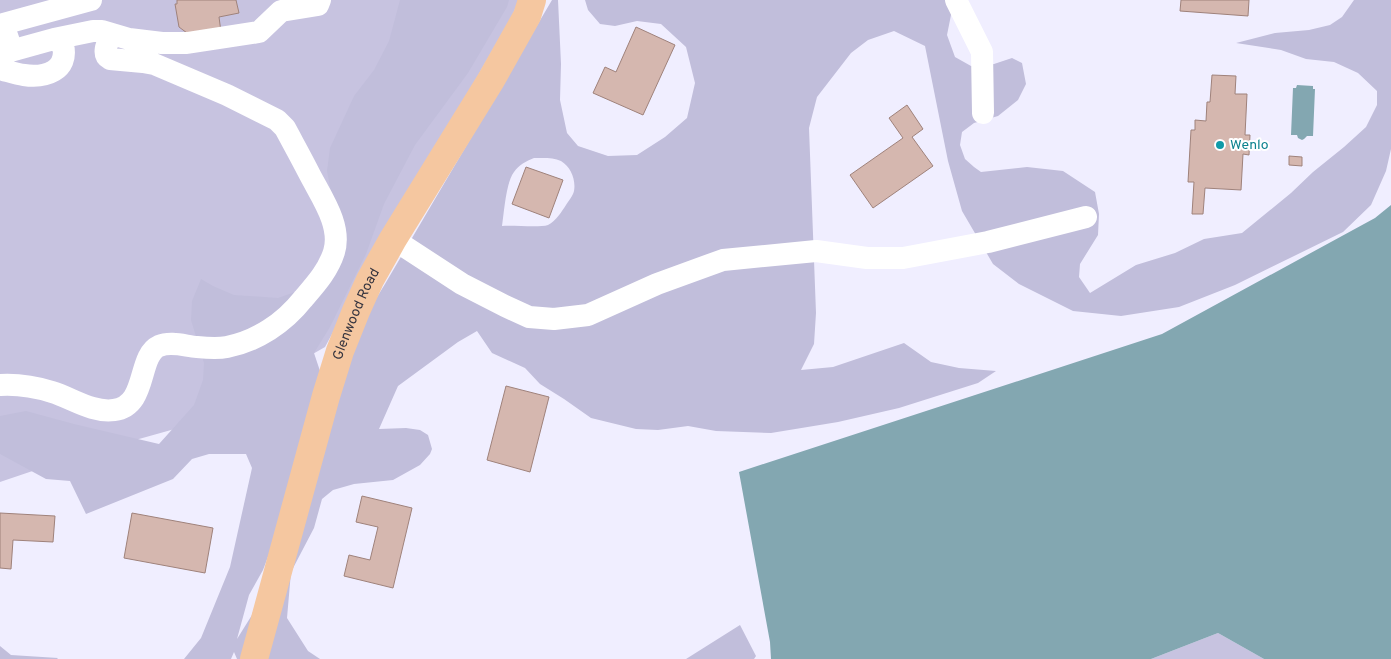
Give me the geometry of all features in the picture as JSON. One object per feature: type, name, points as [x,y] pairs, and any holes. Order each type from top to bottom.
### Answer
[{"type":"main road","name":"Glenwood Road","points":[[254,659],[340,351],[370,280],[393,239],[491,80],[526,16],[532,0]]},
{"type":"lane","points":[[57,9],[58,38],[59,42],[63,45],[64,61],[58,70],[25,76],[4,58],[3,24],[57,9],[91,0]]},
{"type":"lane","points":[[4,58],[58,38],[93,30],[111,35],[162,43],[187,44],[259,32],[280,11],[318,5],[320,0]]},
{"type":"lane","points":[[956,0],[982,52],[984,113]]},
{"type":"lane","points":[[0,385],[16,385],[51,392],[94,408],[116,410],[125,407],[136,394],[150,354],[156,348],[162,345],[173,344],[214,348],[227,347],[264,333],[285,319],[300,302],[328,268],[334,251],[336,239],[330,213],[285,128],[277,120],[162,67],[142,62],[110,59],[105,54],[111,35]]},
{"type":"lane","points":[[393,239],[462,284],[505,306],[529,317],[554,319],[588,315],[657,284],[723,260],[816,251],[867,258],[903,258],[988,242],[1086,217]]},
{"type":"shaded area","points":[[0,0],[519,0],[512,16],[370,264],[325,347],[189,425],[71,458],[0,482]]},
{"type":"shaded area","points":[[400,0],[509,0],[507,7],[468,73],[415,145],[384,204],[366,254],[330,327],[314,353],[322,377],[363,320],[385,284],[552,0],[558,0],[561,64],[560,100],[567,133],[578,146],[608,156],[637,155],[665,137],[687,118],[695,83],[686,47],[661,24],[637,21],[615,26],[600,24],[588,10],[585,0],[954,0],[947,35],[955,57],[971,66],[994,64],[1012,58],[1022,63],[1026,84],[1018,100],[998,116],[974,123],[962,132],[960,145],[965,159],[981,172],[1027,167],[1063,171],[1095,192],[1099,214],[1098,235],[1080,264],[1079,277],[1090,293],[1136,265],[1175,253],[1204,239],[1242,233],[1366,127],[1377,105],[1377,91],[1358,73],[1334,62],[1306,59],[1281,50],[1236,43],[1275,33],[1309,30],[1330,25],[1342,17],[1354,0],[1391,0],[1391,149],[1386,171],[1371,205],[1343,232],[1235,285],[1179,307],[1121,316],[1073,311],[1019,284],[993,264],[962,211],[948,161],[925,46],[894,31],[868,40],[851,53],[817,97],[809,128],[816,313],[814,344],[801,370],[833,367],[904,343],[931,362],[959,368],[996,371],[978,383],[899,408],[838,422],[771,433],[716,431],[688,426],[658,430],[636,429],[591,418],[540,384],[525,368],[492,353],[477,331],[458,342],[398,386],[379,429],[406,428],[420,430],[428,435],[432,449],[420,465],[393,480],[354,484],[333,490],[322,499],[314,528],[291,572],[287,618],[308,651],[320,659],[237,659],[234,652],[231,659],[184,659],[201,638],[230,567],[252,468],[246,454],[209,454],[192,459],[173,479],[86,514],[70,481],[46,479],[0,454],[0,416],[26,411],[159,444],[194,405],[203,380],[204,363],[191,320],[192,301],[201,279],[234,295],[278,298],[298,291],[318,273],[330,239],[332,197],[327,171],[330,148],[354,96],[374,70],[389,41]],"holes":[[[534,158],[555,159],[565,164],[573,178],[573,195],[554,221],[548,225],[502,226],[507,190],[511,177],[520,165]],[[280,525],[252,615],[237,639],[249,595],[263,570]]]},
{"type":"shaded area","points":[[740,625],[756,656],[754,659],[686,659]]},
{"type":"shaded area","points":[[1218,633],[1264,659],[1151,659]]},
{"type":"shaded area","points":[[0,646],[11,655],[58,658],[0,659]]},
{"type":"water","points":[[1297,85],[1313,86],[1313,89],[1315,89],[1313,136],[1307,136],[1302,140],[1297,135],[1291,135],[1293,88],[1296,88]]},
{"type":"water","points":[[1391,205],[1391,659],[1264,659],[1218,633],[1151,659],[771,659],[770,642],[739,472],[1162,334],[1375,218]]},
{"type":"building","points":[[177,0],[236,0],[239,13],[219,17],[221,32],[191,36],[179,27],[175,4],[177,4]]},
{"type":"building","points":[[1181,0],[1249,0],[1248,16],[1180,11]]},
{"type":"building","points":[[636,27],[675,45],[643,115],[593,93],[605,67],[616,72]]},
{"type":"building","name":"Wenlo","points":[[1212,75],[1236,76],[1235,94],[1247,94],[1245,135],[1250,135],[1249,155],[1243,154],[1241,190],[1205,188],[1203,214],[1192,214],[1194,182],[1188,182],[1191,130],[1195,130],[1195,120],[1206,121],[1207,102],[1210,102]]},
{"type":"building","points":[[907,105],[923,129],[912,137],[933,166],[873,208],[850,175],[903,138],[889,118]]},
{"type":"building","points":[[1289,156],[1302,157],[1302,166],[1289,165]]},
{"type":"building","points":[[526,167],[563,180],[549,218],[512,204]]},
{"type":"building","points":[[506,386],[549,397],[530,472],[487,460]]},
{"type":"building","points":[[362,496],[412,508],[393,588],[344,576],[349,555],[370,560],[378,527],[356,522]]},
{"type":"building","points":[[0,513],[55,516],[53,542],[13,540],[11,569],[0,568]]},
{"type":"building","points":[[132,513],[213,528],[205,573],[124,558]]},
{"type":"place","name":"Wenlo","points":[[1220,145]]}]
